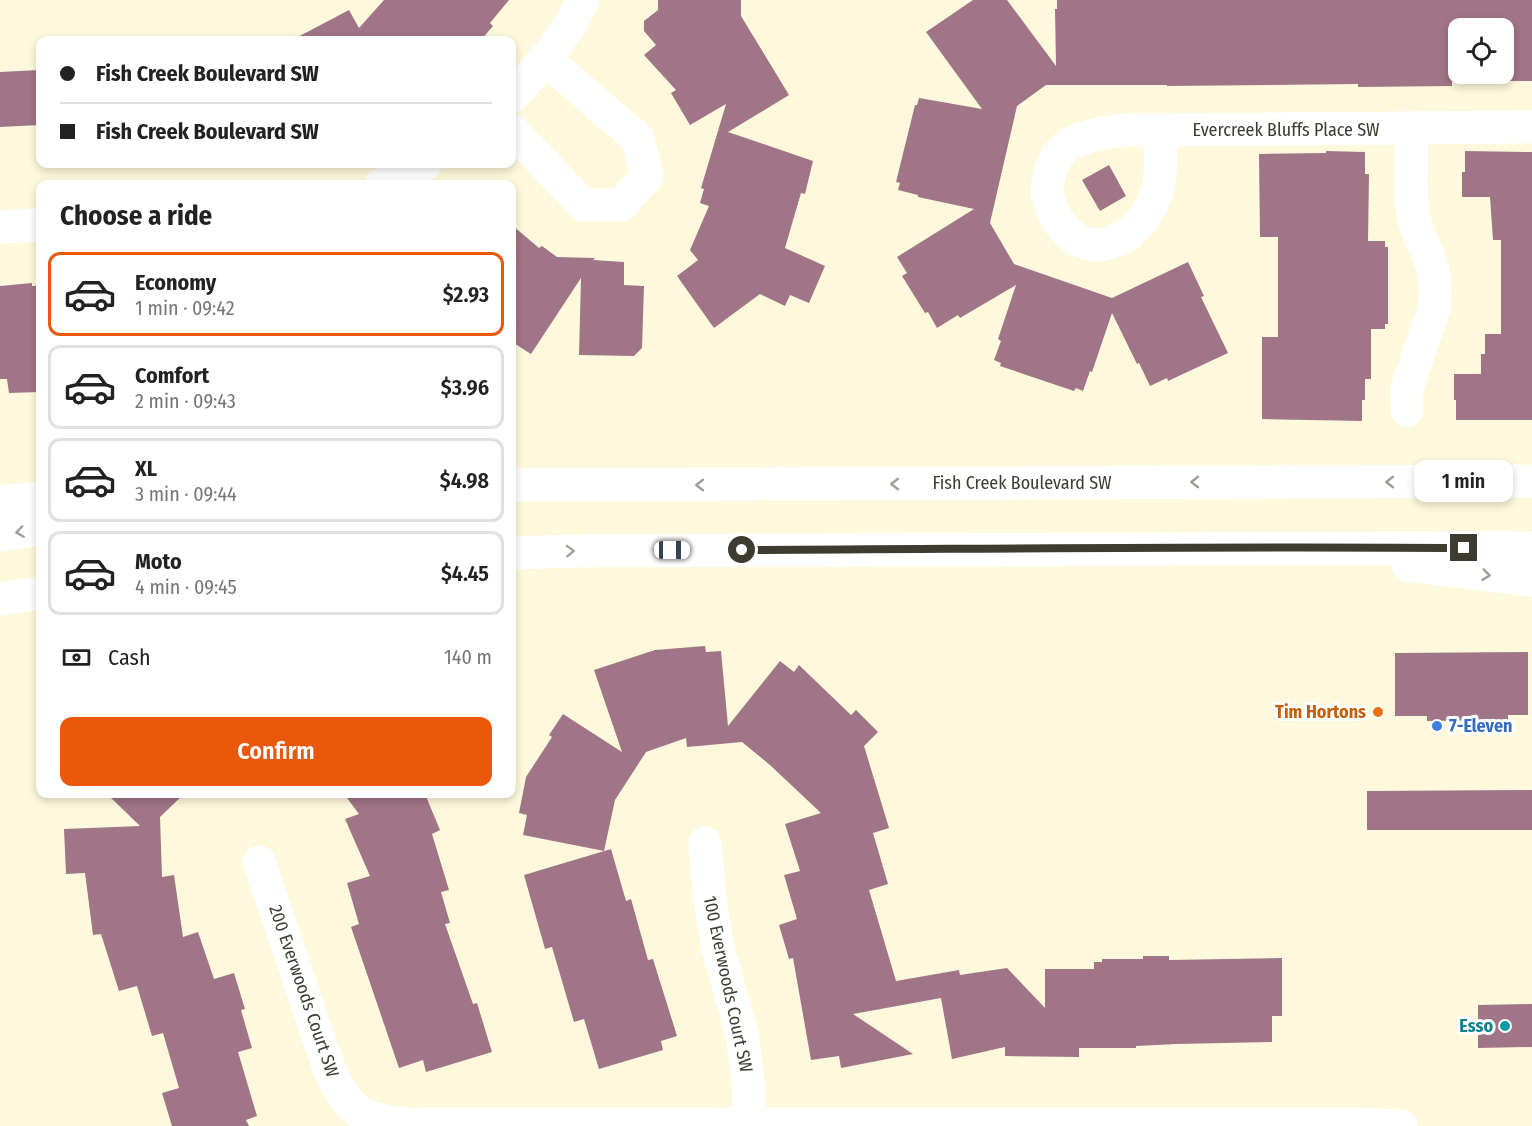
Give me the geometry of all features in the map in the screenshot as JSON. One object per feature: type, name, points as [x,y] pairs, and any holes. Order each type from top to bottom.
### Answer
[{"type":"main road","points":[[516,92],[528,80],[576,15],[583,0]]},
{"type":"main road","points":[[516,134],[583,204],[621,205],[647,176],[638,139],[544,58]]},
{"type":"main road","name":"Evercreek Bluffs Place SW","points":[[1160,130],[1532,128]]},
{"type":"main road","points":[[1407,410],[1407,388],[1436,296],[1435,279],[1430,260],[1415,226],[1412,211],[1412,129]]},
{"type":"main road","points":[[391,180],[416,168]]},
{"type":"main road","points":[[0,227],[36,225]]},
{"type":"main road","name":"Fish Creek Boulevard SW","points":[[516,485],[1532,481]]},
{"type":"main road","points":[[0,502],[36,498]]},
{"type":"main road","points":[[0,535],[36,530]]},
{"type":"main road","points":[[1261,546],[1532,580]]},
{"type":"main road","points":[[516,553],[577,550],[1001,550],[1261,546],[1532,548]]},
{"type":"main road","points":[[0,599],[36,594]]},
{"type":"main road","name":"100 Everwoods Court SW","points":[[705,843],[710,900],[718,948],[742,1035],[748,1080],[750,1124]]},
{"type":"main road","name":"200 Everwoods Court SW","points":[[259,862],[331,1074],[340,1092],[360,1113],[382,1122],[404,1124],[750,1124]]},
{"type":"main road","points":[[750,1124],[1350,1124],[1401,1126]]},
{"type":"building","points":[[384,0],[509,0],[490,23],[493,26],[484,36],[300,36],[349,10],[359,28]]},
{"type":"building","points":[[658,0],[741,0],[741,16],[789,95],[728,132],[813,161],[805,194],[801,193],[785,248],[825,266],[809,303],[790,295],[785,306],[760,294],[714,328],[677,276],[698,260],[690,250],[709,206],[700,203],[704,189],[701,188],[726,104],[690,125],[671,93],[676,90],[644,55],[656,45],[644,31],[644,21],[658,10]]},
{"type":"building","points":[[973,0],[1007,0],[1056,66],[1055,9],[1057,9],[1057,0],[1532,0],[1532,81],[1514,81],[1514,18],[1448,18],[1448,84],[1452,86],[1046,85],[1017,106],[990,223],[1014,264],[1112,298],[1188,262],[1204,296],[1201,297],[1228,353],[1168,381],[1167,378],[1150,386],[1112,313],[1092,372],[1090,371],[1083,391],[1076,388],[1074,391],[1000,366],[1001,363],[994,360],[1001,341],[998,339],[1016,285],[960,318],[958,315],[937,328],[902,276],[907,273],[897,257],[974,209],[918,197],[918,195],[898,190],[900,183],[896,182],[915,105],[919,98],[982,109],[926,32]]},
{"type":"building","points":[[36,70],[36,125],[0,127],[0,72]]},
{"type":"building","points":[[1326,151],[1365,152],[1365,174],[1369,174],[1368,241],[1385,241],[1385,247],[1388,247],[1388,324],[1385,324],[1385,329],[1371,329],[1371,379],[1365,379],[1362,421],[1262,419],[1262,337],[1278,337],[1278,237],[1260,237],[1259,154],[1326,153]]},
{"type":"building","points":[[1465,151],[1532,152],[1532,420],[1456,420],[1454,374],[1481,374],[1481,354],[1485,354],[1485,334],[1501,334],[1501,240],[1493,240],[1490,197],[1462,197]]},
{"type":"building","points":[[1109,165],[1126,196],[1100,211],[1082,180]]},
{"type":"building","points":[[516,228],[539,248],[542,246],[557,257],[595,258],[593,260],[624,262],[624,285],[644,286],[642,348],[634,356],[579,355],[581,278],[531,354],[516,345]]},
{"type":"building","points":[[32,283],[32,286],[36,286],[36,392],[9,393],[7,379],[0,379],[0,286]]},
{"type":"building","points":[[705,646],[706,652],[721,651],[728,726],[780,661],[794,672],[799,665],[851,715],[856,710],[878,732],[864,746],[889,828],[873,833],[888,884],[869,890],[896,981],[959,970],[960,975],[1007,968],[1045,1008],[1045,969],[1094,969],[1094,962],[1102,962],[1102,959],[1143,959],[1143,956],[1169,956],[1169,960],[1282,958],[1282,1016],[1272,1016],[1272,1042],[1079,1048],[1079,1057],[1005,1056],[1005,1047],[952,1059],[941,998],[853,1014],[913,1054],[841,1068],[839,1056],[811,1060],[793,958],[789,959],[779,925],[797,919],[784,875],[800,871],[785,824],[821,813],[742,742],[687,747],[686,738],[646,752],[615,800],[604,851],[523,835],[527,815],[519,813],[526,777],[552,737],[549,735],[563,714],[622,752],[594,670],[655,650]]},
{"type":"building","points":[[1528,652],[1528,715],[1508,715],[1508,720],[1427,721],[1427,716],[1395,716],[1395,653]]},
{"type":"building","points":[[1532,790],[1532,830],[1367,830],[1367,791]]},
{"type":"building","points":[[111,798],[180,798],[160,817],[162,877],[174,875],[183,937],[198,932],[214,979],[234,973],[245,1009],[241,1010],[252,1048],[238,1052],[257,1116],[246,1120],[249,1126],[172,1126],[162,1093],[179,1088],[163,1033],[152,1036],[137,986],[119,991],[101,934],[93,935],[85,873],[66,874],[64,829],[140,826]]},
{"type":"building","points":[[347,798],[427,798],[440,830],[432,834],[449,890],[441,892],[450,923],[445,924],[473,1004],[477,1003],[492,1052],[426,1072],[423,1060],[399,1068],[351,927],[359,924],[347,883],[370,876],[345,819],[359,814]]},
{"type":"building","points":[[611,849],[626,901],[631,899],[648,960],[653,959],[677,1036],[661,1041],[663,1050],[599,1069],[584,1019],[574,1022],[552,947],[545,949],[524,875]]},
{"type":"building","name":"Esso","points":[[1532,1004],[1532,1047],[1478,1048],[1478,1005]]},
{"type":"place","name":"Tim Hortons","points":[[1378,712]]},
{"type":"place","name":"7-Eleven","points":[[1437,726]]},
{"type":"place","name":"Esso","points":[[1505,1026]]},
{"type":"route","points":[[742,550],[1001,550],[1261,546],[1464,548]]}]
